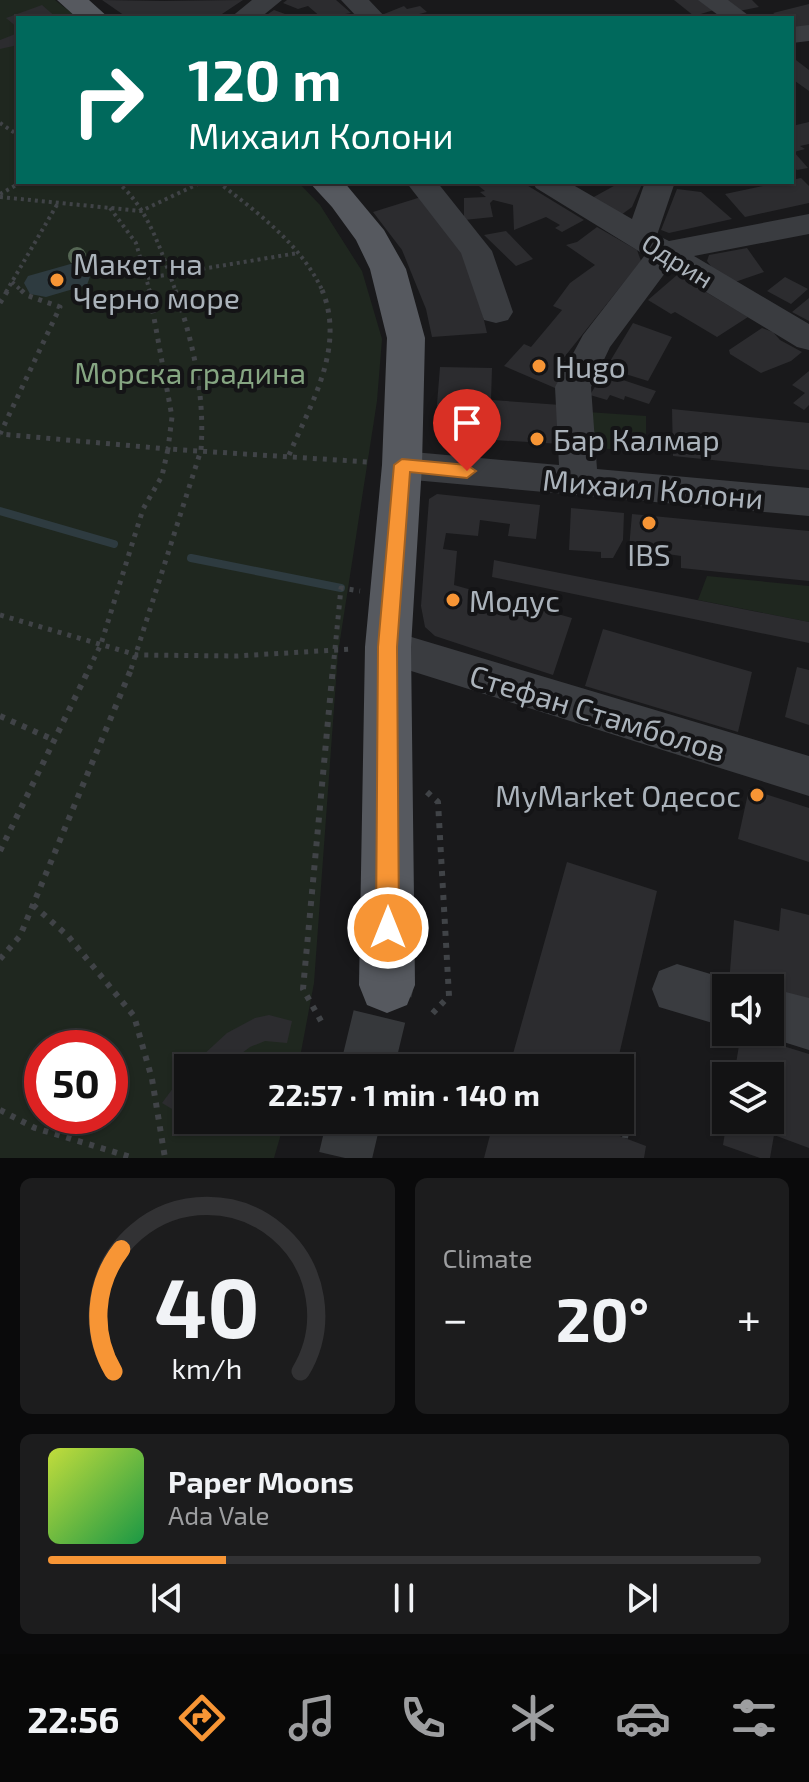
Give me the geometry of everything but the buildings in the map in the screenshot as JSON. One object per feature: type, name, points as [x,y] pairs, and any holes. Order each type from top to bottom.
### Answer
[{"type":"main road","points":[[71,0],[92,16]]},
{"type":"main road","points":[[327,184],[344,200],[372,238],[388,269],[406,338],[402,465],[388,647],[387,985]]},
{"type":"street","points":[[246,16],[269,0]]},
{"type":"street","points":[[354,0],[371,16]]},
{"type":"street","points":[[711,0],[736,16]]},
{"type":"street","points":[[423,184],[476,251],[496,312]]},
{"type":"street","name":"Одрин","points":[[550,184],[809,339]]},
{"type":"street","points":[[579,481],[573,387],[652,244],[660,184]]},
{"type":"street","points":[[652,244],[809,224]]},
{"type":"street","name":"Михаил Колони","points":[[402,465],[809,502]]},
{"type":"street","name":"Стефан Стамболов","points":[[388,647],[809,776]]},
{"type":"street","points":[[677,989],[712,998]]},
{"type":"street","points":[[784,1018],[809,1024]]},
{"type":"path","points":[[0,196],[19,184]]},
{"type":"path","points":[[0,959],[20,936],[137,655],[201,450],[203,431],[196,363],[177,294],[151,227],[121,184]]},
{"type":"path","points":[[0,196],[141,211],[198,184]]},
{"type":"path","points":[[221,184],[278,228],[299,253],[327,300],[332,328],[329,357],[289,455]]},
{"type":"path","points":[[0,303],[58,203]]},
{"type":"path","points":[[0,851],[101,644],[143,509],[162,476],[168,449],[172,417],[147,278],[136,243],[110,208]]},
{"type":"path","points":[[147,278],[299,253]]},
{"type":"path","points":[[12,282],[26,295],[60,307],[0,434],[402,465]]},
{"type":"path","points":[[321,1021],[303,989],[341,588],[392,595]]},
{"type":"path","points":[[0,615],[137,655],[237,656],[388,647]]},
{"type":"path","points":[[0,716],[54,740]]},
{"type":"path","points":[[431,1015],[449,996],[438,802]]},
{"type":"path","points":[[33,905],[68,936],[134,1016],[152,1079],[165,1158]]},
{"type":"path","points":[[0,1110],[35,1128],[134,1158]]},
{"type":"path","points":[[625,1138],[626,1134]]},
{"type":"green space","name":"Морска градина","points":[[0,0],[55,0],[75,16],[16,16],[16,184],[300,184],[320,205],[362,271],[382,339],[377,401],[338,653],[314,983],[301,1054],[174,1054],[174,1134],[281,1134],[274,1158],[0,1158]]},
{"type":"green space","points":[[587,412],[646,416],[646,453],[591,447]]},
{"type":"green space","points":[[707,576],[809,586],[809,622],[698,600]]},
{"type":"shaded area","name":"Макет на Черно море","points":[[74,263],[92,271],[87,285],[46,297],[30,294],[24,283],[28,276]]},
{"type":"waterway","points":[[0,511],[114,544]]},
{"type":"waterway","points":[[191,558],[341,588]]},
{"type":"tunnel","points":[[370,1054],[387,985]]},
{"type":"tunnel","points":[[345,1158],[351,1134]]},
{"type":"place","name":"Макет на Черно море","points":[[57,280]]},
{"type":"place","name":"Hugo","points":[[539,366]]},
{"type":"place","name":"Бар Калмар","points":[[537,439]]},
{"type":"place","name":"IBS","points":[[649,523]]},
{"type":"place","name":"Модус","points":[[453,600]]},
{"type":"place","name":"MyMarket Одесос","points":[[757,795]]},
{"type":"route","points":[[388,928],[388,647],[402,465],[467,471]]}]
